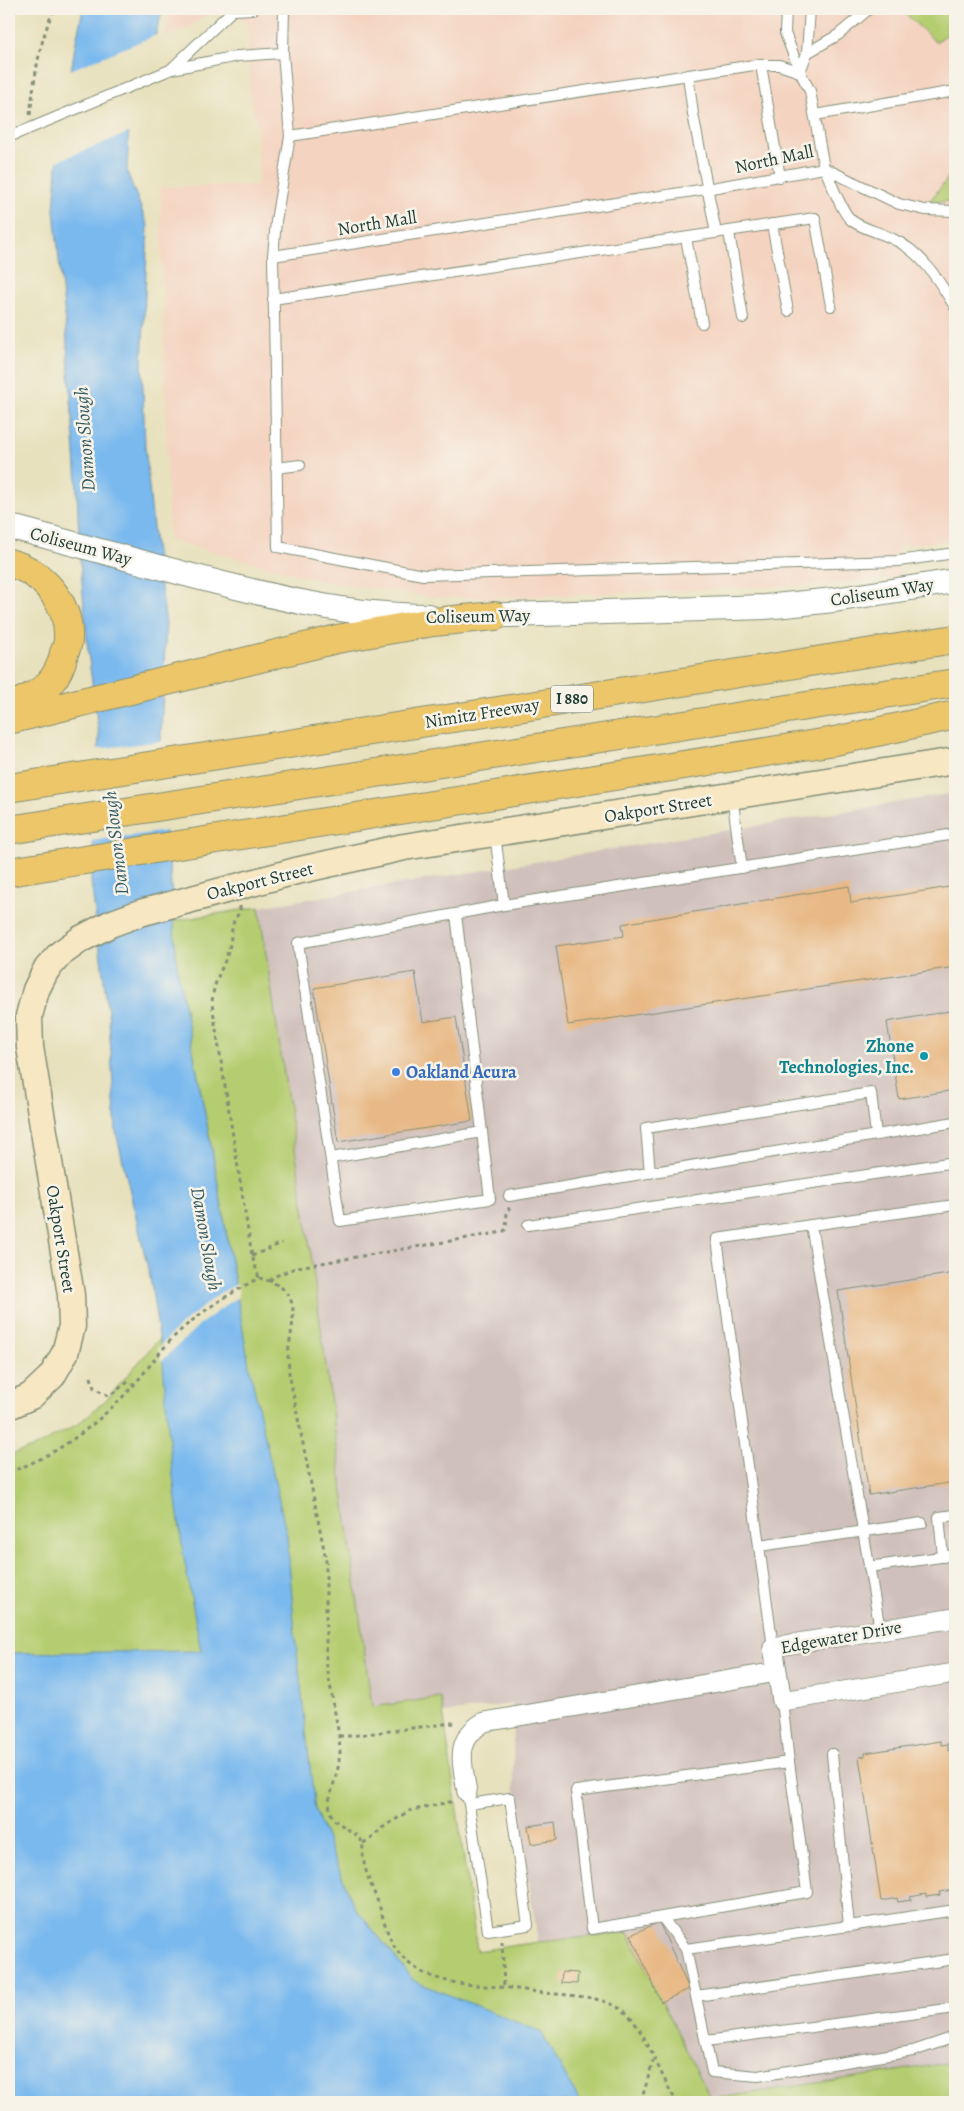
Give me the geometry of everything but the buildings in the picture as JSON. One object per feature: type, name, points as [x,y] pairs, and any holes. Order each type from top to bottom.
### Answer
[{"type":"highway","points":[[9,563],[19,565],[39,576],[56,594],[65,615],[68,638],[62,663],[49,684],[30,698],[9,707]]},
{"type":"highway","points":[[9,720],[337,639],[433,622],[495,616]]},
{"type":"highway","name":"Nimitz Freeway","points":[[9,788],[955,639]]},
{"type":"highway","name":"I 880","points":[[9,830],[955,683]]},
{"type":"highway","points":[[9,872],[835,741],[955,715]]},
{"type":"highway","points":[[9,880],[65,862]]},
{"type":"main road","name":"Oakport Street","points":[[9,1406],[32,1396],[52,1376],[65,1354],[72,1326],[71,1295],[30,1047],[29,1016],[36,990],[46,970],[60,954],[81,939],[110,924],[188,899],[385,851],[955,761]]},
{"type":"street","name":"Coliseum Way","points":[[12,527],[269,596],[319,606],[416,616],[495,616],[765,607],[834,600],[955,580]]},
{"type":"street","name":"Edgewater Drive","points":[[782,1701],[773,1647],[955,1618]]},
{"type":"street","points":[[468,1798],[461,1756],[465,1740],[473,1728],[484,1722],[777,1672]]},
{"type":"street","points":[[782,1701],[955,1674]]},
{"type":"lane","points":[[168,70],[234,10],[254,9]]},
{"type":"lane","points":[[284,9],[283,53],[290,136],[276,221],[273,256],[278,547],[422,575],[899,560],[955,553]]},
{"type":"lane","name":"North Mall","points":[[273,256],[706,189],[824,168],[810,91],[800,72],[785,33],[786,9]]},
{"type":"lane","points":[[290,136],[761,65],[779,65],[800,72],[807,53],[810,9]]},
{"type":"lane","points":[[807,53],[838,35],[869,9]]},
{"type":"lane","points":[[9,137],[168,70],[238,56],[283,53]]},
{"type":"lane","points":[[761,65],[780,177]]},
{"type":"lane","points":[[688,75],[706,189],[716,233]]},
{"type":"lane","points":[[815,116],[955,91]]},
{"type":"lane","points":[[824,168],[899,204],[925,210],[955,211]]},
{"type":"lane","points":[[824,168],[842,209],[851,220],[895,240],[913,251],[930,268],[955,307]]},
{"type":"lane","points":[[273,300],[815,218],[830,306]]},
{"type":"lane","points":[[772,224],[788,312]]},
{"type":"lane","points":[[729,232],[743,318]]},
{"type":"lane","points":[[686,238],[702,323]]},
{"type":"lane","points":[[276,468],[300,465]]},
{"type":"lane","points":[[732,796],[742,868]]},
{"type":"lane","points":[[495,833],[504,905]]},
{"type":"lane","points":[[456,914],[490,1199],[340,1221],[298,943],[504,905],[955,834]]},
{"type":"lane","points":[[650,1173],[646,1128],[871,1093],[876,1136]]},
{"type":"lane","points":[[509,1196],[955,1122]]},
{"type":"lane","points":[[331,1158],[482,1132]]},
{"type":"lane","points":[[528,1225],[955,1162]]},
{"type":"lane","points":[[773,1647],[717,1239],[955,1204]]},
{"type":"lane","points":[[811,1225],[880,1630]]},
{"type":"lane","points":[[943,1557],[939,1517],[955,1515]]},
{"type":"lane","points":[[759,1546],[922,1523]]},
{"type":"lane","points":[[869,1567],[955,1555]]},
{"type":"lane","points":[[782,1701],[807,1892],[592,1928],[576,1791],[789,1762]]},
{"type":"lane","points":[[832,1754],[849,1926]]},
{"type":"lane","points":[[468,1798],[510,1798],[528,1925],[488,1931],[468,1798]]},
{"type":"lane","points":[[686,1949],[955,1910]]},
{"type":"lane","points":[[662,1917],[686,1949],[712,2072],[758,2076],[913,2050],[955,2037]]},
{"type":"lane","points":[[696,1996],[955,1959]]},
{"type":"lane","points":[[706,2040],[955,2008]]},
{"type":"path","points":[[32,127],[36,63],[43,34],[54,9]]},
{"type":"path","points":[[236,886],[241,910],[234,923],[228,953],[216,978],[212,991],[212,1004],[252,1256],[259,1278]]},
{"type":"path","points":[[270,1281],[273,1277],[298,1267],[503,1232],[506,1229],[507,1210],[511,1207],[509,1196]]},
{"type":"path","points":[[252,1256],[282,1243]]},
{"type":"path","points":[[9,1472],[53,1452],[85,1432],[116,1404],[166,1346],[195,1318],[259,1278],[270,1281],[283,1291],[292,1301],[294,1312],[288,1354],[289,1373],[326,1560],[326,1661],[339,1736],[338,1768],[329,1801],[330,1812],[334,1820],[358,1836],[363,1843],[364,1871],[375,1893],[389,1936],[402,1956],[414,1968],[441,1981],[583,1997],[613,2005],[632,2018],[677,2102]]},
{"type":"path","points":[[91,1377],[94,1388],[109,1396],[128,1382],[134,1384]]},
{"type":"path","points":[[339,1736],[453,1723],[473,1728]]},
{"type":"path","points":[[363,1843],[409,1811],[468,1798]]},
{"type":"path","points":[[501,1929],[504,1956],[504,1987]]},
{"type":"path","points":[[641,2102],[654,2060]]},
{"type":"shaded area","points":[[172,9],[216,9],[183,30],[165,37]]},
{"type":"shaded area","points":[[233,9],[955,9],[955,540],[898,546],[900,577],[834,584],[495,598],[430,597],[319,580],[169,540],[160,187],[259,185],[258,129],[250,93],[248,25]]},
{"type":"shaded area","points":[[955,793],[955,2062],[711,2099],[628,1933],[538,1942],[514,1784],[512,1704],[356,1725],[311,1255],[259,907]]},
{"type":"green space","points":[[900,9],[955,9],[955,29],[936,42]]},
{"type":"green space","points":[[955,169],[955,201],[929,202]]},
{"type":"green space","points":[[259,907],[311,1255],[372,1707],[441,1697],[477,1951],[538,1942],[628,1933],[711,2099],[955,2062],[955,2102],[9,2102],[9,1455],[35,1447],[78,1424],[107,1399],[176,1319],[234,1278],[177,967],[173,921]]},
{"type":"water","name":"Damon Slough","points":[[83,9],[163,9],[129,126],[127,172],[148,226],[142,366],[145,445],[154,538],[166,624],[161,734],[162,809],[170,871],[177,967],[214,1161],[249,1365],[287,1536],[295,1634],[315,1810],[354,1906],[414,1981],[541,2032],[580,2102],[9,2102],[9,1653],[201,1651],[183,1553],[170,1453],[163,1363],[150,1277],[116,1132],[109,1020],[91,881],[99,736],[88,652],[80,560],[76,468],[66,329],[54,210],[58,154],[75,46]]},
{"type":"pier","points":[[159,34],[131,132],[55,162],[68,71]]},
{"type":"pier","points":[[163,741],[167,831],[91,841],[96,749]]},
{"type":"pier","points":[[237,1284],[239,1296],[199,1325],[161,1362],[158,1348],[175,1330],[218,1294]]},
{"type":"place","name":"Zhone Technologies, Inc.","points":[[924,1056]]},
{"type":"place","name":"Oakland Acura","points":[[396,1072]]}]
